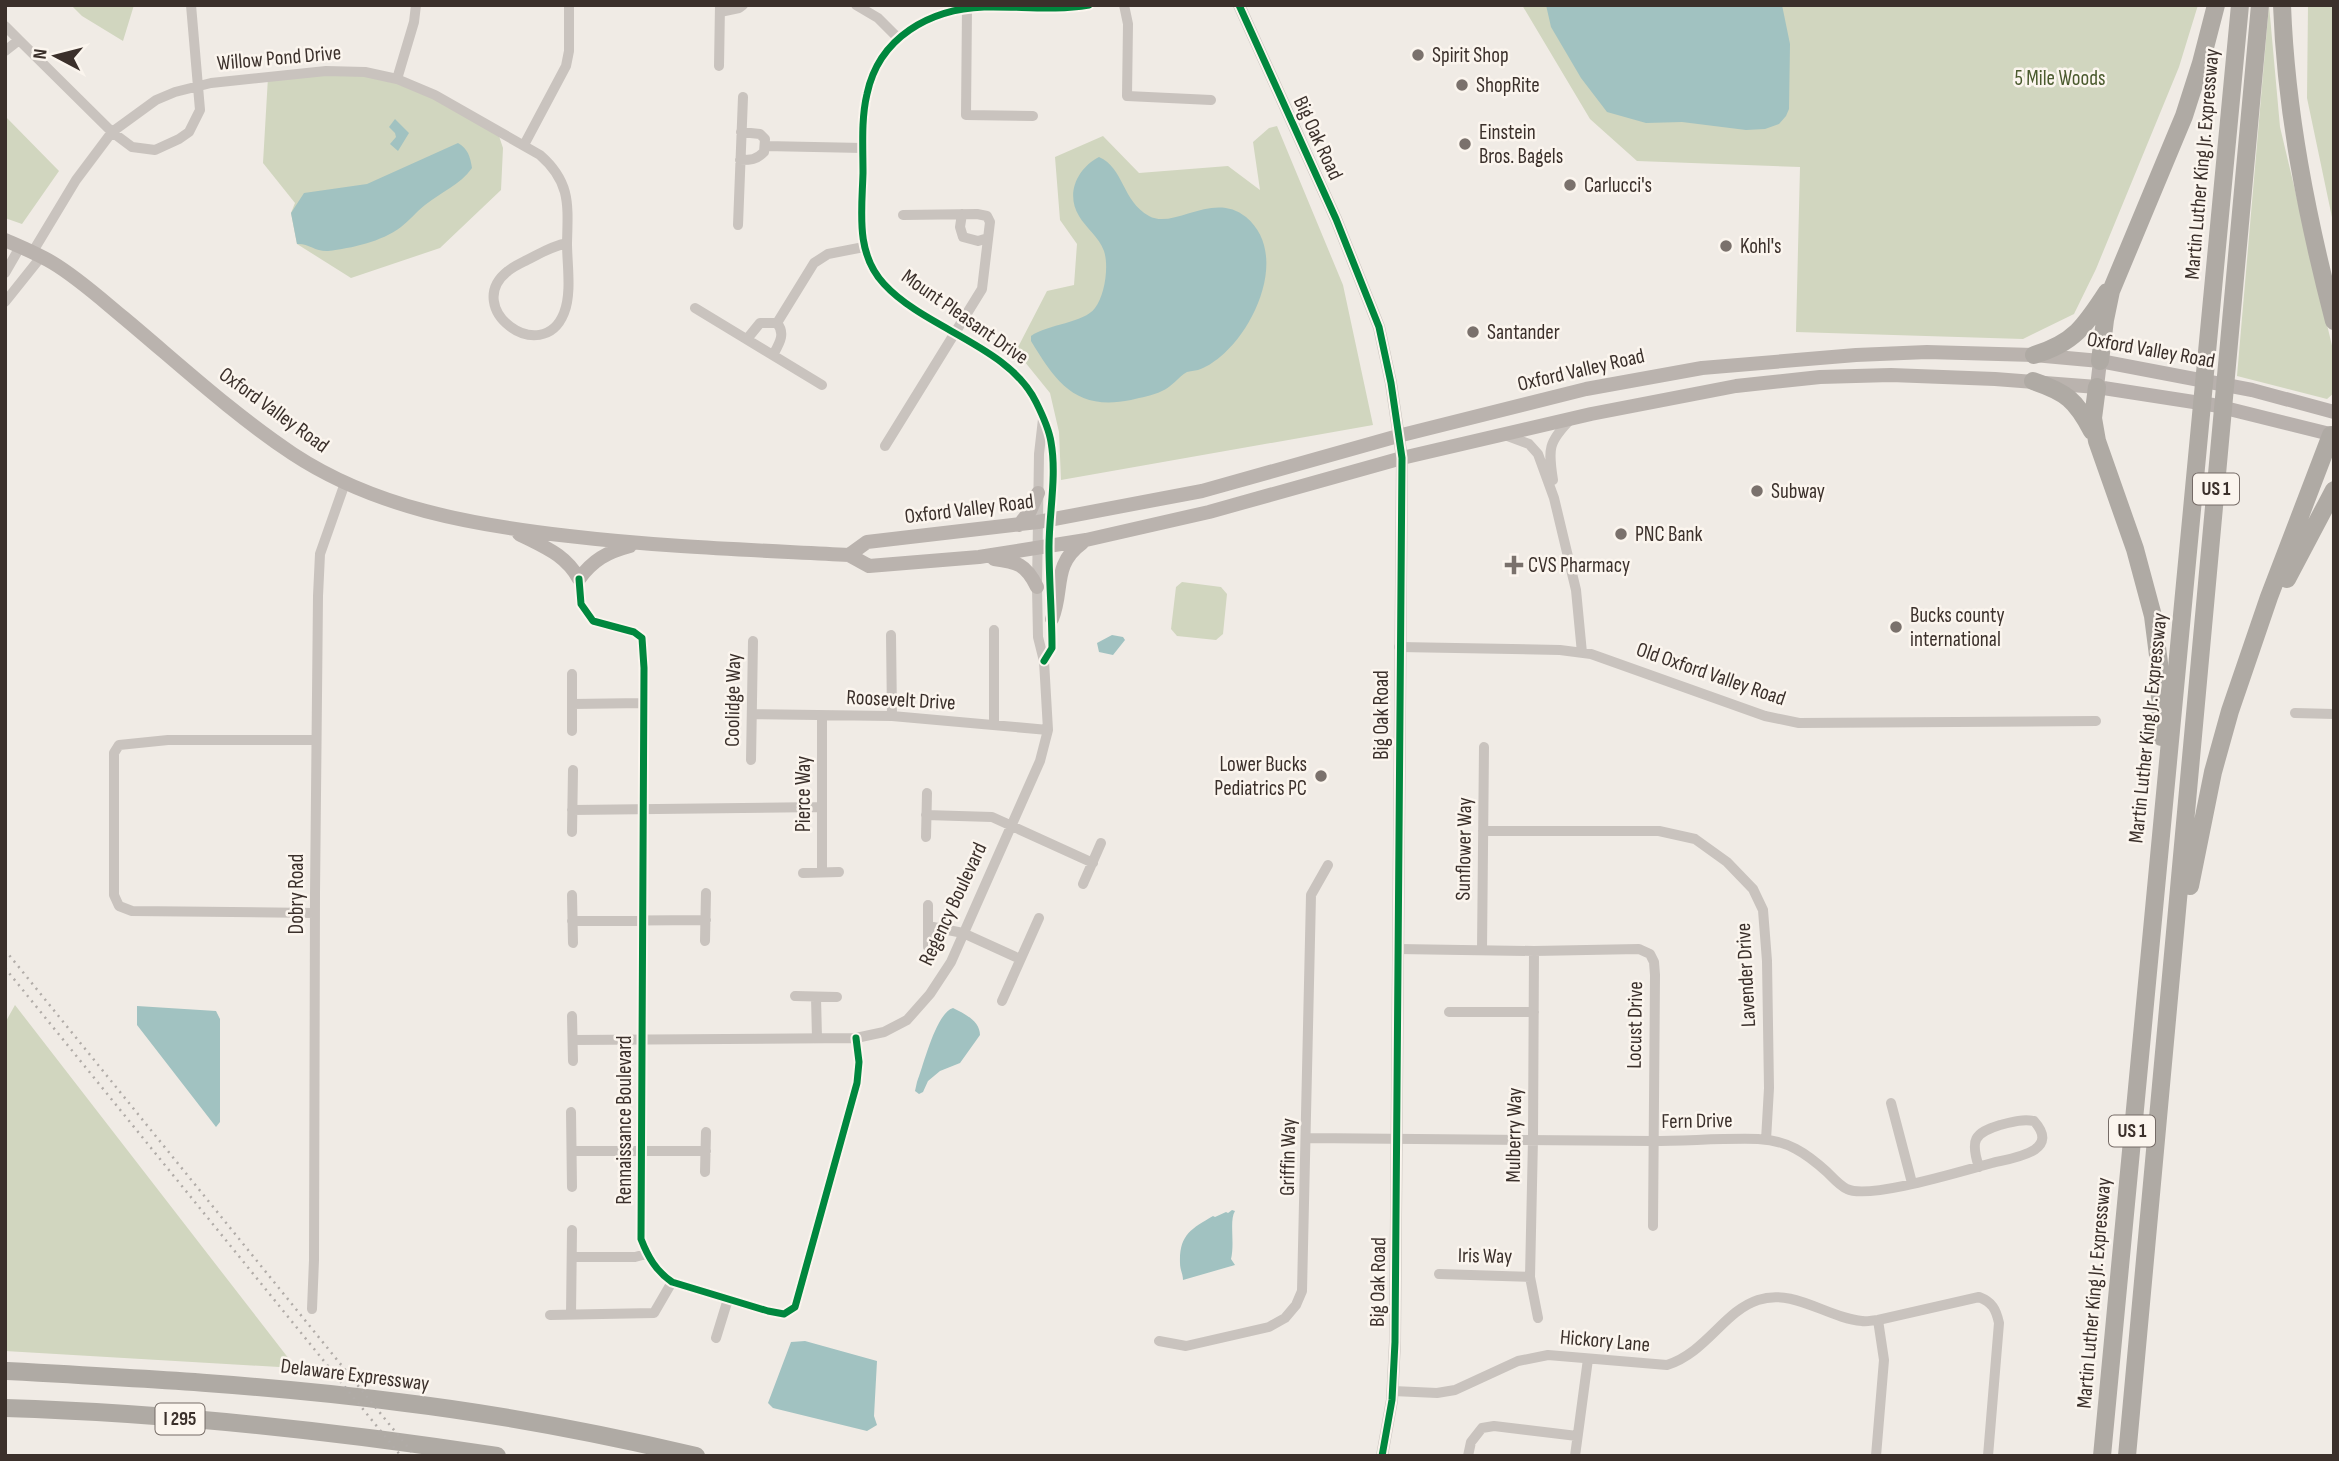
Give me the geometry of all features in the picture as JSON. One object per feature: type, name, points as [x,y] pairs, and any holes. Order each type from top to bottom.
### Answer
[{"type":"highway","points":[[2100,361],[2105,320],[2116,277],[2184,116],[2216,5]]},
{"type":"highway","name":"Martin Luther King Jr. Expressway","points":[[2102,1456],[2240,5]]},
{"type":"highway","name":"Martin Luther King Jr. Expressway","points":[[2127,1456],[2260,5]]},
{"type":"highway","points":[[2282,5],[2288,89],[2298,163],[2312,236],[2334,321]]},
{"type":"highway","points":[[2034,355],[2056,348],[2081,330],[2116,277]]},
{"type":"highway","points":[[2032,381],[2057,389],[2073,400],[2083,414],[2096,441],[2135,549],[2153,616],[2160,685],[2162,806]]},
{"type":"highway","points":[[2096,441],[2093,418],[2097,387]]},
{"type":"highway","points":[[2172,972],[2217,754],[2269,597],[2333,433]]},
{"type":"highway","points":[[2254,645],[2334,490]]},
{"type":"highway","name":"Delaware Expressway","points":[[5,1371],[325,1393],[401,1402],[598,1435],[696,1456]]},
{"type":"highway","name":"I 295","points":[[5,1408],[214,1421],[442,1447],[497,1456]]},
{"type":"main road","name":"Oxford Valley Road","points":[[5,240],[52,262],[274,441],[345,483],[425,512],[509,528],[636,544],[849,555],[869,566],[979,557],[1086,540],[1209,512],[1402,458],[1572,418],[1736,386],[1820,377],[1891,375],[2032,381],[2097,387],[2176,398],[2333,433]]},
{"type":"main road","name":"Oxford Valley Road","points":[[849,555],[867,542],[1018,525],[1202,491],[1398,436],[1586,388],[1702,368],[1891,353],[2034,355],[2100,361],[2179,375],[2252,390],[2334,412]]},
{"type":"main road","points":[[2097,387],[2100,361]]},
{"type":"main road","points":[[1018,525],[1030,511],[1038,493]]},
{"type":"main road","points":[[509,528],[560,555],[571,565],[579,579],[590,563],[602,555],[636,544]]},
{"type":"main road","points":[[1052,619],[1061,567],[1070,552],[1086,540]]},
{"type":"main road","points":[[979,557],[1017,562],[1031,575],[1037,587]]},
{"type":"street","points":[[5,26],[112,132],[132,147],[155,150],[179,139],[192,128],[200,110],[191,5]]},
{"type":"street","points":[[397,79],[414,22],[416,5]]},
{"type":"street","points":[[524,145],[566,66],[569,5]]},
{"type":"street","points":[[719,66],[720,8],[739,8],[743,5]]},
{"type":"street","points":[[856,5],[878,18],[898,38]]},
{"type":"street","name":"Mount Pleasant Drive","points":[[1043,547],[1052,451],[1051,439],[1034,398],[1023,380],[1013,371],[894,294],[877,275],[864,247],[861,220],[864,114],[869,86],[880,60],[898,38],[916,24],[939,13],[967,8],[1089,5]]},
{"type":"street","points":[[1124,5],[1128,24],[1127,96],[1211,100]]},
{"type":"street","name":"Big Oak Road","points":[[1238,5],[1336,219],[1379,327],[1391,383],[1402,458],[1393,1391],[1382,1456]]},
{"type":"street","points":[[967,8],[966,115],[1033,116]]},
{"type":"street","points":[[5,51],[19,40]]},
{"type":"street","name":"Willow Pond Drive","points":[[31,252],[92,157],[112,132],[156,100],[199,85],[326,71],[365,72],[397,79],[435,95],[524,145],[551,164],[563,184],[568,202],[567,301],[561,318],[543,333],[529,335],[513,330],[501,319],[495,304],[499,282],[509,270],[552,246],[567,243]]},
{"type":"street","points":[[738,225],[743,97]]},
{"type":"street","points":[[740,160],[758,158],[764,152],[765,146],[765,139],[760,134],[741,132]]},
{"type":"street","points":[[765,146],[863,148]]},
{"type":"street","points":[[962,214],[960,227],[963,237],[978,241],[988,238]]},
{"type":"street","points":[[885,446],[982,289],[990,222],[987,216],[903,215]]},
{"type":"street","points":[[777,323],[814,263],[828,254],[864,247]]},
{"type":"street","points":[[5,273],[31,252]]},
{"type":"street","points":[[5,303],[31,252]]},
{"type":"street","points":[[695,307],[822,385]]},
{"type":"street","points":[[747,339],[760,323],[777,323]]},
{"type":"street","points":[[773,355],[782,331],[777,323]]},
{"type":"street","points":[[1554,498],[1550,446],[1555,436],[1572,418]]},
{"type":"street","name":"Mount Pleasant Drive","points":[[1043,419],[1038,493],[1044,521]]},
{"type":"street","points":[[1504,434],[1530,444],[1538,454],[1554,498],[1576,590],[1582,653]]},
{"type":"street","name":"Dobry Road","points":[[312,1309],[320,554],[345,483]]},
{"type":"street","name":"Regency Boulevard","points":[[573,1040],[856,1038],[884,1032],[907,1020],[930,994],[951,962],[1040,761],[1048,730],[1044,661],[1038,637],[1037,587],[1043,547]]},
{"type":"street","name":"Regency Boulevard","points":[[1043,547],[1052,619],[1052,648],[1044,661]]},
{"type":"street","name":"Rennaissance Boulevard","points":[[579,579],[581,604],[593,621],[634,632],[642,638],[644,703],[641,1239],[646,1254]]},
{"type":"street","points":[[994,724],[995,631]]},
{"type":"street","points":[[891,635],[892,716]]},
{"type":"street","name":"Coolidge Way","points":[[751,760],[753,641]]},
{"type":"street","name":"Old Oxford Valley Road","points":[[1399,647],[1560,650],[1593,654],[1765,716],[1799,723],[2096,721]]},
{"type":"street","points":[[572,674],[572,731]]},
{"type":"street","points":[[572,704],[644,703]]},
{"type":"street","points":[[2295,713],[2334,714]]},
{"type":"street","name":"Roosevelt Drive","points":[[752,714],[892,716],[1048,730]]},
{"type":"street","name":"Pierce Way","points":[[822,716],[822,872]]},
{"type":"street","points":[[315,912],[132,911],[119,906],[114,895],[114,753],[119,745],[142,742],[316,740]]},
{"type":"street","name":"Sunflower Way","points":[[1482,950],[1484,747]]},
{"type":"street","points":[[572,832],[573,770]]},
{"type":"street","points":[[926,837],[927,793]]},
{"type":"street","points":[[572,810],[822,807]]},
{"type":"street","points":[[926,815],[992,817],[1093,863]]},
{"type":"street","name":"Lavender Drive","points":[[1483,831],[1658,831],[1695,839],[1727,862],[1753,889],[1763,911],[1767,961],[1769,1088],[1766,1140]]},
{"type":"street","points":[[1083,884],[1101,843]]},
{"type":"street","name":"Griffin Way","points":[[1160,1341],[1186,1346],[1269,1327],[1285,1318],[1296,1306],[1302,1291],[1311,895],[1328,865]]},
{"type":"street","points":[[803,873],[839,872]]},
{"type":"street","points":[[705,941],[706,893]]},
{"type":"street","points":[[572,895],[573,943]]},
{"type":"street","points":[[928,905],[928,947]]},
{"type":"street","points":[[1002,1001],[1039,918]]},
{"type":"street","points":[[572,921],[706,920]]},
{"type":"street","points":[[928,926],[963,933],[1020,959]]},
{"type":"street","name":"Locust Drive","points":[[1398,949],[1639,949],[1650,954],[1655,975],[1653,1226]]},
{"type":"street","name":"Mulberry Way","points":[[1534,951],[1534,1139],[1530,1277],[1538,1318]]},
{"type":"street","points":[[795,996],[837,997]]},
{"type":"street","points":[[816,997],[817,1038]]},
{"type":"street","points":[[1449,1012],[1534,1013]]},
{"type":"street","points":[[572,1016],[573,1061]]},
{"type":"street","points":[[572,1257],[635,1257],[646,1254],[662,1275],[672,1282],[768,1311],[785,1314],[795,1307],[857,1083],[859,1062],[856,1038]]},
{"type":"street","points":[[1891,1103],[1912,1183]]},
{"type":"street","points":[[571,1112],[572,1187]]},
{"type":"street","name":"Fern Drive","points":[[1307,1138],[1766,1140],[1782,1142],[1806,1153],[1848,1190],[1864,1193],[1912,1183],[1979,1167],[2030,1154],[2039,1147],[2042,1138],[2040,1127],[2034,1121],[2023,1119],[1984,1130],[1977,1135],[1974,1145],[1979,1167]]},
{"type":"street","points":[[705,1172],[706,1132]]},
{"type":"street","points":[[572,1151],[706,1151]]},
{"type":"street","points":[[571,1315],[572,1230]]},
{"type":"street","name":"Iris Way","points":[[1439,1274],[1530,1277]]},
{"type":"street","points":[[550,1315],[654,1313],[672,1282]]},
{"type":"street","name":"Hickory Lane","points":[[1393,1391],[1437,1393],[1455,1390],[1518,1361],[1548,1355],[1653,1366],[1667,1365],[1693,1353],[1740,1310],[1758,1300],[1776,1297],[1862,1321],[1878,1320],[1979,1297],[1989,1301],[1997,1312],[1999,1323],[1988,1456]]},
{"type":"street","points":[[716,1338],[728,1299]]},
{"type":"street","points":[[1876,1456],[1884,1360],[1878,1320]]},
{"type":"street","points":[[1575,1456],[1588,1359]]},
{"type":"street","points":[[1468,1456],[1471,1442],[1482,1428],[1494,1426],[1577,1436]]},
{"type":"green space","points":[[71,5],[134,5],[123,41],[82,16]]},
{"type":"green space","name":"5 Mile Woods","points":[[1522,5],[2198,5],[2179,67],[2096,269],[2074,314],[2023,339],[1796,332],[1800,167],[1637,161],[1590,119]]},
{"type":"green space","points":[[2269,5],[2280,127],[2334,354],[2334,393],[2327,399],[2237,376]]},
{"type":"green space","points":[[2308,5],[2334,5],[2334,227],[2307,98]]},
{"type":"green space","points":[[326,71],[397,79],[497,130],[503,148],[501,190],[440,248],[351,278],[297,244],[291,213],[295,203],[263,163],[268,77]]},
{"type":"green space","points":[[5,116],[59,171],[22,224],[5,218]]},
{"type":"green space","points":[[1277,126],[1343,285],[1373,425],[1061,480],[1059,432],[1050,393],[1016,351],[1047,291],[1074,285],[1077,244],[1060,220],[1055,157],[1103,136],[1139,173],[1228,166],[1260,190],[1253,142],[1269,128]]},
{"type":"green space","points":[[1182,582],[1221,587],[1227,594],[1223,634],[1216,640],[1177,636],[1171,629],[1176,587]]},
{"type":"green space","points":[[15,1005],[296,1368],[5,1351],[5,1023]]},
{"type":"water","points":[[1546,5],[1782,5],[1790,44],[1789,109],[1786,116],[1779,124],[1765,129],[1746,130],[1682,122],[1646,123],[1607,112],[1581,78],[1551,27]]},
{"type":"water","points":[[395,119],[409,133],[398,151],[390,144],[396,137],[389,127]]},
{"type":"water","points":[[458,143],[468,153],[472,168],[462,179],[393,232],[366,244],[328,251],[297,244],[291,213],[304,193],[367,184]]},
{"type":"water","points":[[1099,157],[1114,169],[1133,202],[1149,216],[1170,218],[1220,207],[1233,210],[1246,217],[1259,232],[1265,250],[1263,290],[1245,328],[1220,357],[1201,369],[1187,372],[1162,391],[1131,400],[1112,402],[1082,398],[1070,391],[1050,370],[1031,341],[1031,336],[1038,332],[1090,313],[1104,288],[1104,251],[1079,216],[1073,199],[1080,174]]},
{"type":"water","points":[[1112,635],[1125,640],[1113,655],[1099,652],[1097,643]]},
{"type":"water","points":[[137,1006],[216,1011],[220,1019],[220,1122],[216,1127],[137,1025]]},
{"type":"water","points":[[953,1008],[975,1022],[980,1035],[960,1063],[940,1071],[928,1081],[923,1092],[919,1094],[915,1091],[917,1082],[931,1040],[941,1019]]},
{"type":"water","points":[[1235,1211],[1232,1220],[1231,1259],[1235,1265],[1183,1280],[1180,1253],[1184,1239],[1198,1225],[1213,1216]]},
{"type":"water","points":[[805,1341],[877,1361],[874,1416],[877,1425],[867,1431],[773,1408],[768,1403],[791,1342]]},
{"type":"railway","points":[[5,950],[415,1456]]},
{"type":"railway","points":[[5,968],[401,1456]]},
{"type":"cycle path","points":[[1044,661],[1052,648],[1049,547],[1053,455],[1047,427],[1036,402],[1007,366],[901,300],[875,272],[868,259],[862,231],[863,123],[873,74],[883,57],[895,42],[926,20],[945,13],[984,7],[1050,8],[1089,5]]},
{"type":"cycle path","points":[[1239,5],[1336,219],[1379,327],[1391,383],[1402,458],[1395,1342],[1392,1400],[1382,1456]]},
{"type":"cycle path","points":[[579,579],[581,604],[593,621],[634,632],[642,638],[641,1239],[653,1263],[666,1278],[768,1311],[784,1314],[795,1307],[857,1083],[859,1062],[856,1038]]},
{"type":"place","name":"Spirit Shop","points":[[1418,55]]},
{"type":"place","name":"ShopRite","points":[[1462,85]]},
{"type":"place","name":"Einstein Bros. Bagels","points":[[1465,144]]},
{"type":"place","name":"Carlucci's","points":[[1570,185]]},
{"type":"place","name":"Kohl's","points":[[1726,246]]},
{"type":"place","name":"Santander","points":[[1473,332]]},
{"type":"place","name":"Subway","points":[[1757,491]]},
{"type":"place","name":"PNC Bank","points":[[1621,534]]},
{"type":"place","name":"CVS Pharmacy","points":[[1514,565]]},
{"type":"place","name":"Bucks county international","points":[[1896,627]]},
{"type":"place","name":"Lower Bucks Pediatrics PC","points":[[1321,776]]}]
